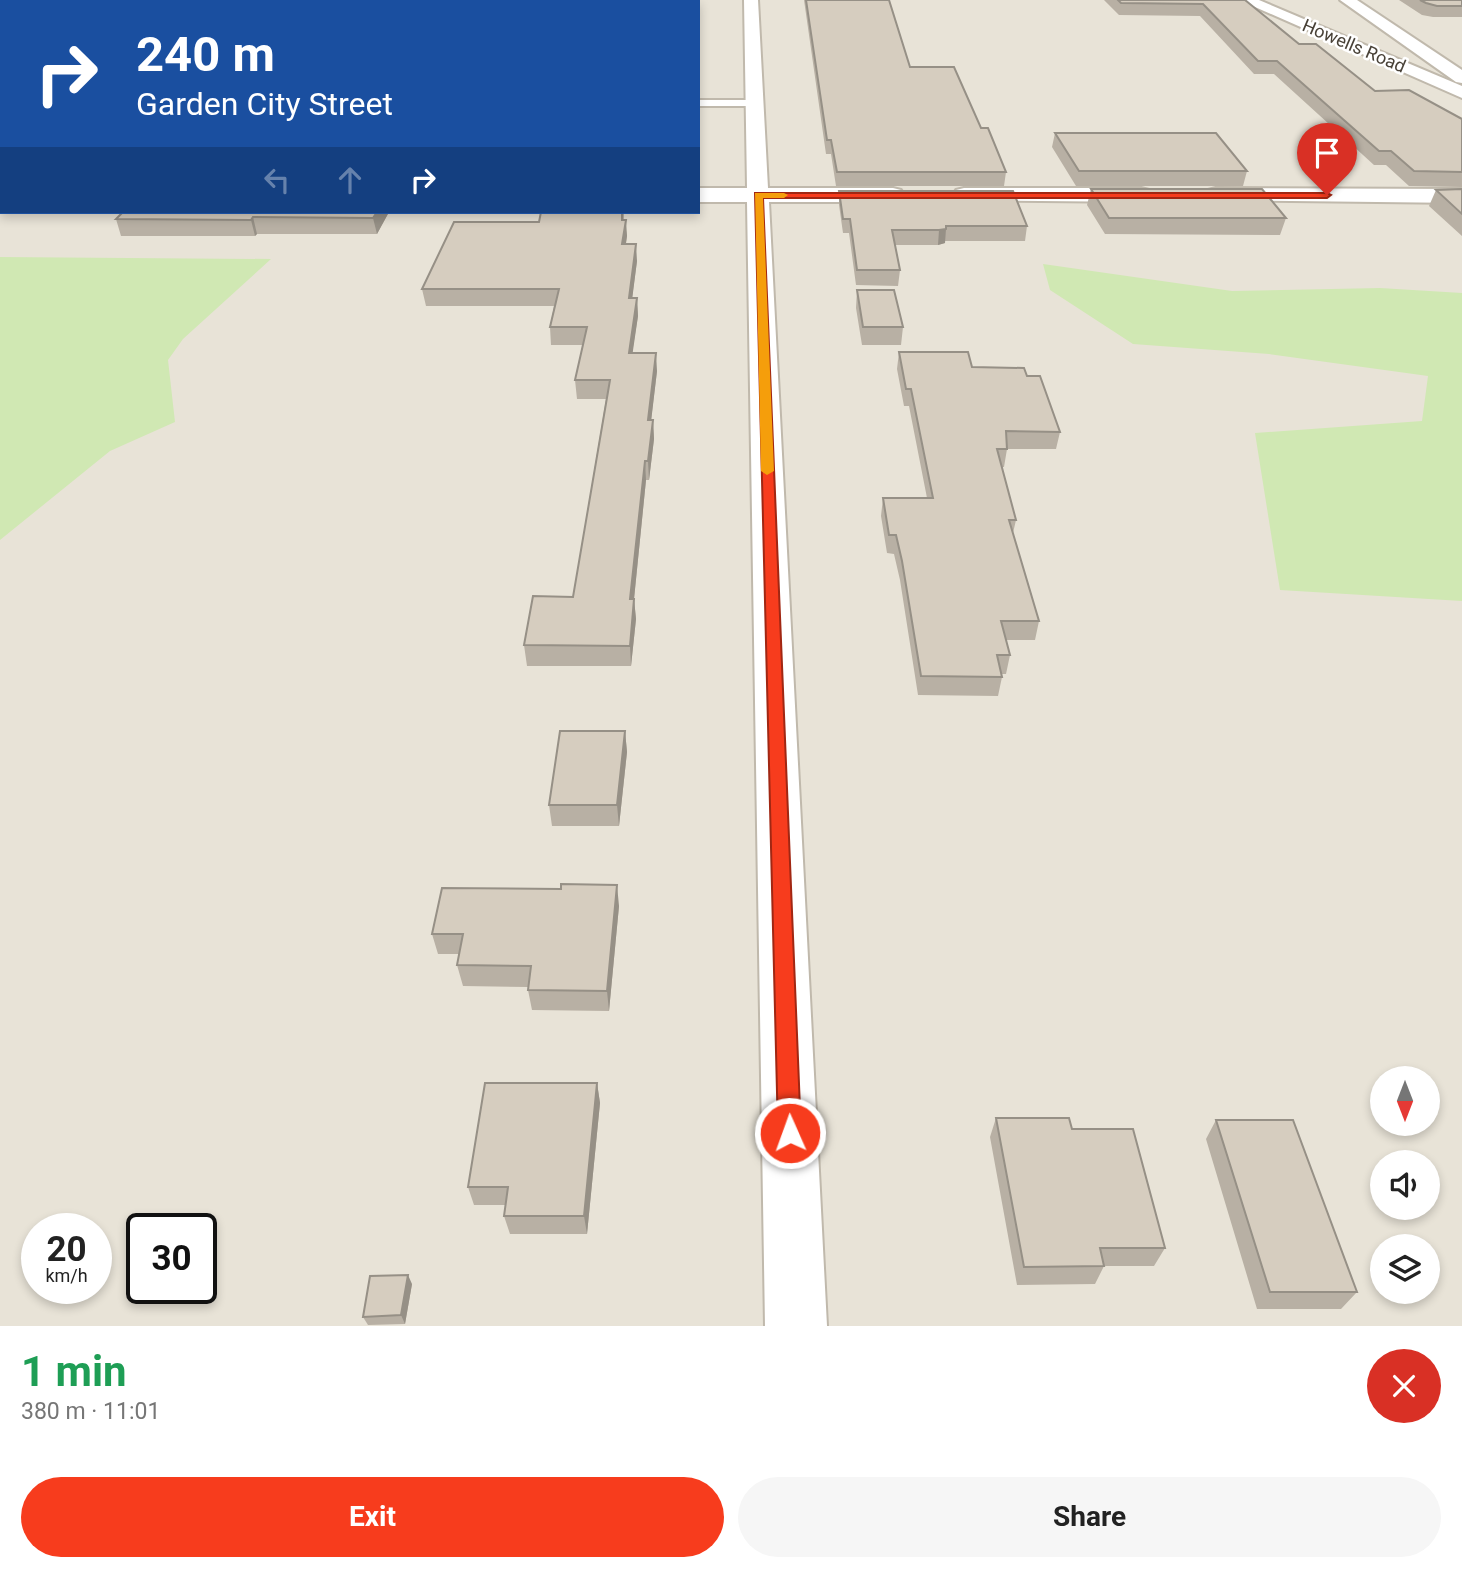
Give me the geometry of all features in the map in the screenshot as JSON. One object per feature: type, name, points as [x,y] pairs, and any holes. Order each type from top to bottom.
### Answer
[{"type":"street","points":[[751,0],[796,1326]]},
{"type":"street","name":"Howells Road","points":[[1246,0],[1462,93]]},
{"type":"street","points":[[1347,0],[1462,78]]},
{"type":"street","points":[[700,195],[910,195]]},
{"type":"street","points":[[937,195],[1158,195]]},
{"type":"street","points":[[1200,195],[1462,195]]},
{"type":"lane","points":[[700,103],[755,103]]},
{"type":"shaded area","points":[[700,0],[1462,0],[1462,1326],[0,1326],[0,214],[700,214]]},
{"type":"green space","points":[[0,257],[271,259],[183,339],[168,360],[175,422],[110,451],[0,540]]},
{"type":"green space","points":[[1043,264],[1232,291],[1380,288],[1462,293],[1462,601],[1280,590],[1255,433],[1422,421],[1428,376],[1269,354],[1133,344],[1050,290]]},
{"type":"building","points":[[806,0],[889,0],[910,67],[954,67],[981,128],[988,128],[1006,172],[837,172],[831,140],[827,140]]},
{"type":"building","points":[[1118,0],[1245,0],[1299,44],[1316,44],[1375,91],[1409,90],[1462,119],[1462,172],[1414,171],[1391,151],[1379,151],[1277,61],[1258,61],[1203,4],[1121,3]]},
{"type":"building","points":[[1420,0],[1462,0],[1462,6],[1437,6]]},
{"type":"building","points":[[1055,133],[1216,133],[1247,171],[1079,171]]},
{"type":"building","points":[[1091,189],[1262,189],[1286,218],[1109,218]]},
{"type":"building","points":[[1462,189],[1462,214],[1436,190]]},
{"type":"building","points":[[839,191],[1013,191],[1027,226],[946,226],[946,229],[939,230],[892,230],[900,270],[857,270],[850,219],[843,219]]},
{"type":"building","points":[[121,214],[376,214],[373,218],[116,219]]},
{"type":"building","points":[[541,214],[622,214],[622,220],[626,220],[622,244],[636,244],[629,298],[637,298],[629,353],[656,353],[648,420],[653,420],[648,461],[645,461],[630,599],[634,599],[630,646],[524,645],[533,596],[573,597],[610,380],[575,380],[587,327],[550,327],[559,289],[422,289],[454,222],[539,222]]},
{"type":"building","points":[[857,290],[894,290],[903,327],[863,327]]},
{"type":"building","points":[[899,352],[968,352],[972,367],[1024,368],[1027,376],[1040,376],[1060,432],[1006,431],[1007,449],[997,449],[1016,520],[1009,520],[1039,621],[1001,621],[1010,655],[997,655],[1002,677],[921,676],[902,561],[896,535],[889,535],[883,498],[933,498],[911,389],[906,389]]},
{"type":"building","points":[[560,731],[625,731],[617,805],[549,805]]},
{"type":"building","points":[[561,884],[617,885],[607,991],[528,990],[531,966],[457,965],[463,934],[432,934],[442,888],[561,889]]},
{"type":"building","points":[[485,1083],[597,1083],[584,1216],[504,1216],[508,1187],[468,1187]]},
{"type":"building","points":[[996,1118],[1069,1118],[1072,1129],[1133,1129],[1165,1248],[1100,1248],[1104,1266],[1024,1267]]},
{"type":"building","points":[[1216,1120],[1293,1120],[1357,1292],[1270,1292]]},
{"type":"building","points":[[408,1275],[401,1315],[363,1317],[370,1276]]},
{"type":"slow traffic","points":[[767,471],[758,195],[784,195]]},
{"type":"route","points":[[790,1133],[758,195],[1327,195]]}]
